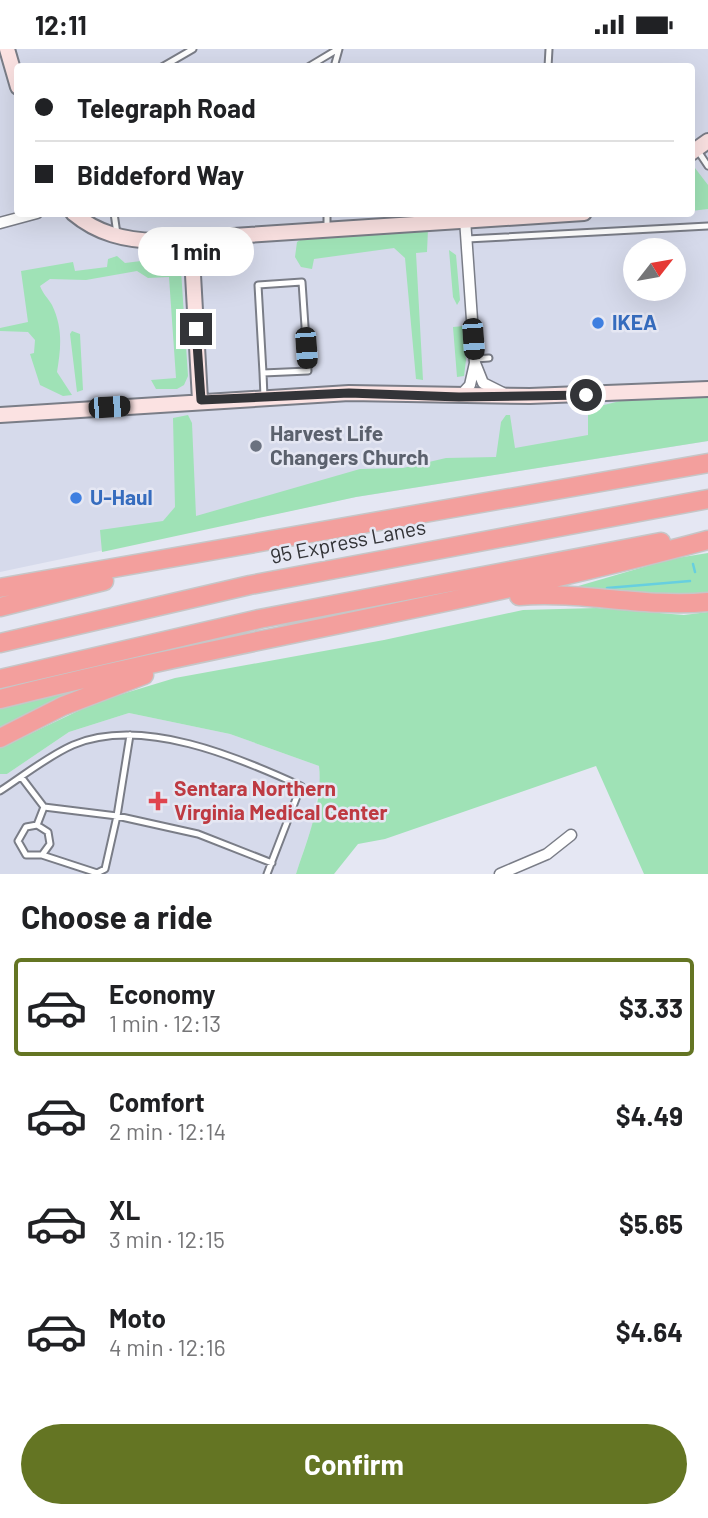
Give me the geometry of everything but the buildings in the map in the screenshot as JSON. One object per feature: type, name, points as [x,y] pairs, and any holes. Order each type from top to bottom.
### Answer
[{"type":"highway","points":[[0,589],[708,463]]},
{"type":"highway","name":"95 Express Lanes","points":[[0,643],[264,582],[708,499]]},
{"type":"highway","points":[[0,680],[259,619],[708,535]]},
{"type":"highway","points":[[0,699],[270,637],[567,577],[708,540]]},
{"type":"highway","points":[[0,607],[250,546]]},
{"type":"highway","points":[[432,604],[551,594],[657,604],[708,602]]},
{"type":"highway","points":[[0,738],[96,691],[270,637]]},
{"type":"street","points":[[7,49],[4,66],[14,81]]},
{"type":"street","points":[[0,223],[22,217]]},
{"type":"street","points":[[79,217],[93,227],[118,237],[144,240],[502,217]]},
{"type":"street","points":[[459,397],[470,385],[475,361],[465,219]]},
{"type":"street","points":[[191,239],[201,400]]},
{"type":"street","points":[[475,361],[485,385],[509,396]]},
{"type":"street","points":[[0,415],[201,400],[349,393],[459,397],[708,389]]},
{"type":"street","points":[[500,874],[547,854],[570,835]]},
{"type":"lane","points":[[169,63],[193,49]]},
{"type":"lane","points":[[315,63],[338,49]]},
{"type":"lane","points":[[699,148],[708,166]]},
{"type":"lane","points":[[115,217],[118,237]]},
{"type":"lane","points":[[327,217],[327,229]]},
{"type":"lane","points":[[467,239],[708,226]]},
{"type":"lane","points":[[263,373],[308,370],[302,282],[258,285],[264,397]]},
{"type":"lane","points":[[475,361],[489,358]]},
{"type":"lane","points":[[0,791],[71,746],[113,735],[155,738],[241,758],[302,786],[267,874]]},
{"type":"lane","points":[[43,855],[50,860],[102,872],[111,846],[130,735]]},
{"type":"lane","points":[[22,778],[44,807],[117,816],[198,834],[272,863]]},
{"type":"lane","points":[[37,825],[44,807]]},
{"type":"lane","points":[[37,825],[45,829],[50,837],[49,848],[43,855],[30,857],[23,852],[19,844],[23,829],[37,825]]},
{"type":"shaded area","points":[[0,49],[708,49],[708,441],[356,497],[0,572]]},
{"type":"shaded area","name":"Sentara Northern Virginia Medical Center","points":[[129,713],[230,734],[319,766],[320,780],[313,823],[296,874],[0,874],[0,774],[7,774],[69,732]]},
{"type":"green space","points":[[695,168],[708,185],[708,209],[695,211]]},
{"type":"green space","points":[[428,229],[427,252],[416,253],[423,380],[416,379],[405,258],[394,248],[314,259],[312,269],[301,267],[295,257],[297,242],[305,237]]},
{"type":"green space","points":[[449,250],[456,255],[460,300],[457,305],[453,297]]},
{"type":"green space","points":[[166,252],[180,255],[188,376],[184,385],[177,389],[156,389],[151,380],[176,378],[169,277],[148,278],[137,271],[86,280],[50,279],[40,286],[52,305],[58,322],[60,346],[57,372],[72,395],[63,396],[40,385],[30,354],[34,353],[35,340],[28,332],[0,331],[0,328],[28,322],[21,271],[73,262],[75,271],[107,267],[108,259],[117,256],[125,263],[157,259]]},
{"type":"green space","points":[[464,326],[464,376],[457,377],[453,327]]},
{"type":"green space","points":[[72,331],[80,334],[83,390],[77,392],[70,334]]},
{"type":"green space","points":[[708,394],[708,441],[356,497],[102,552],[100,530],[163,521],[175,507],[173,418],[188,415],[192,423],[196,516],[360,469],[403,468],[446,458],[496,457],[501,422],[506,415],[510,415],[515,448],[588,435],[588,409],[636,397]]},
{"type":"green space","points":[[708,553],[708,597],[568,589],[671,559]]},
{"type":"green space","points":[[597,608],[684,615],[708,612],[708,874],[644,874],[596,766],[385,839],[358,844],[334,874],[296,874],[319,794],[319,766],[230,734],[129,713],[69,732],[7,774],[0,774],[0,748],[99,701],[175,678],[384,640],[523,610]]},
{"type":"green space","points":[[101,683],[0,732],[0,709]]},
{"type":"waterway","points":[[693,564],[695,572]]},
{"type":"waterway","points":[[607,588],[690,581]]},
{"type":"place","name":"IKEA","points":[[598,323]]},
{"type":"place","name":"Harvest Life Changers Church","points":[[256,446]]},
{"type":"place","name":"U-Haul","points":[[76,498]]},
{"type":"place","name":"Sentara Northern Virginia Medical Center","points":[[158,801]]},
{"type":"route","points":[[196,329],[201,400],[349,393],[459,397],[586,395]]}]
